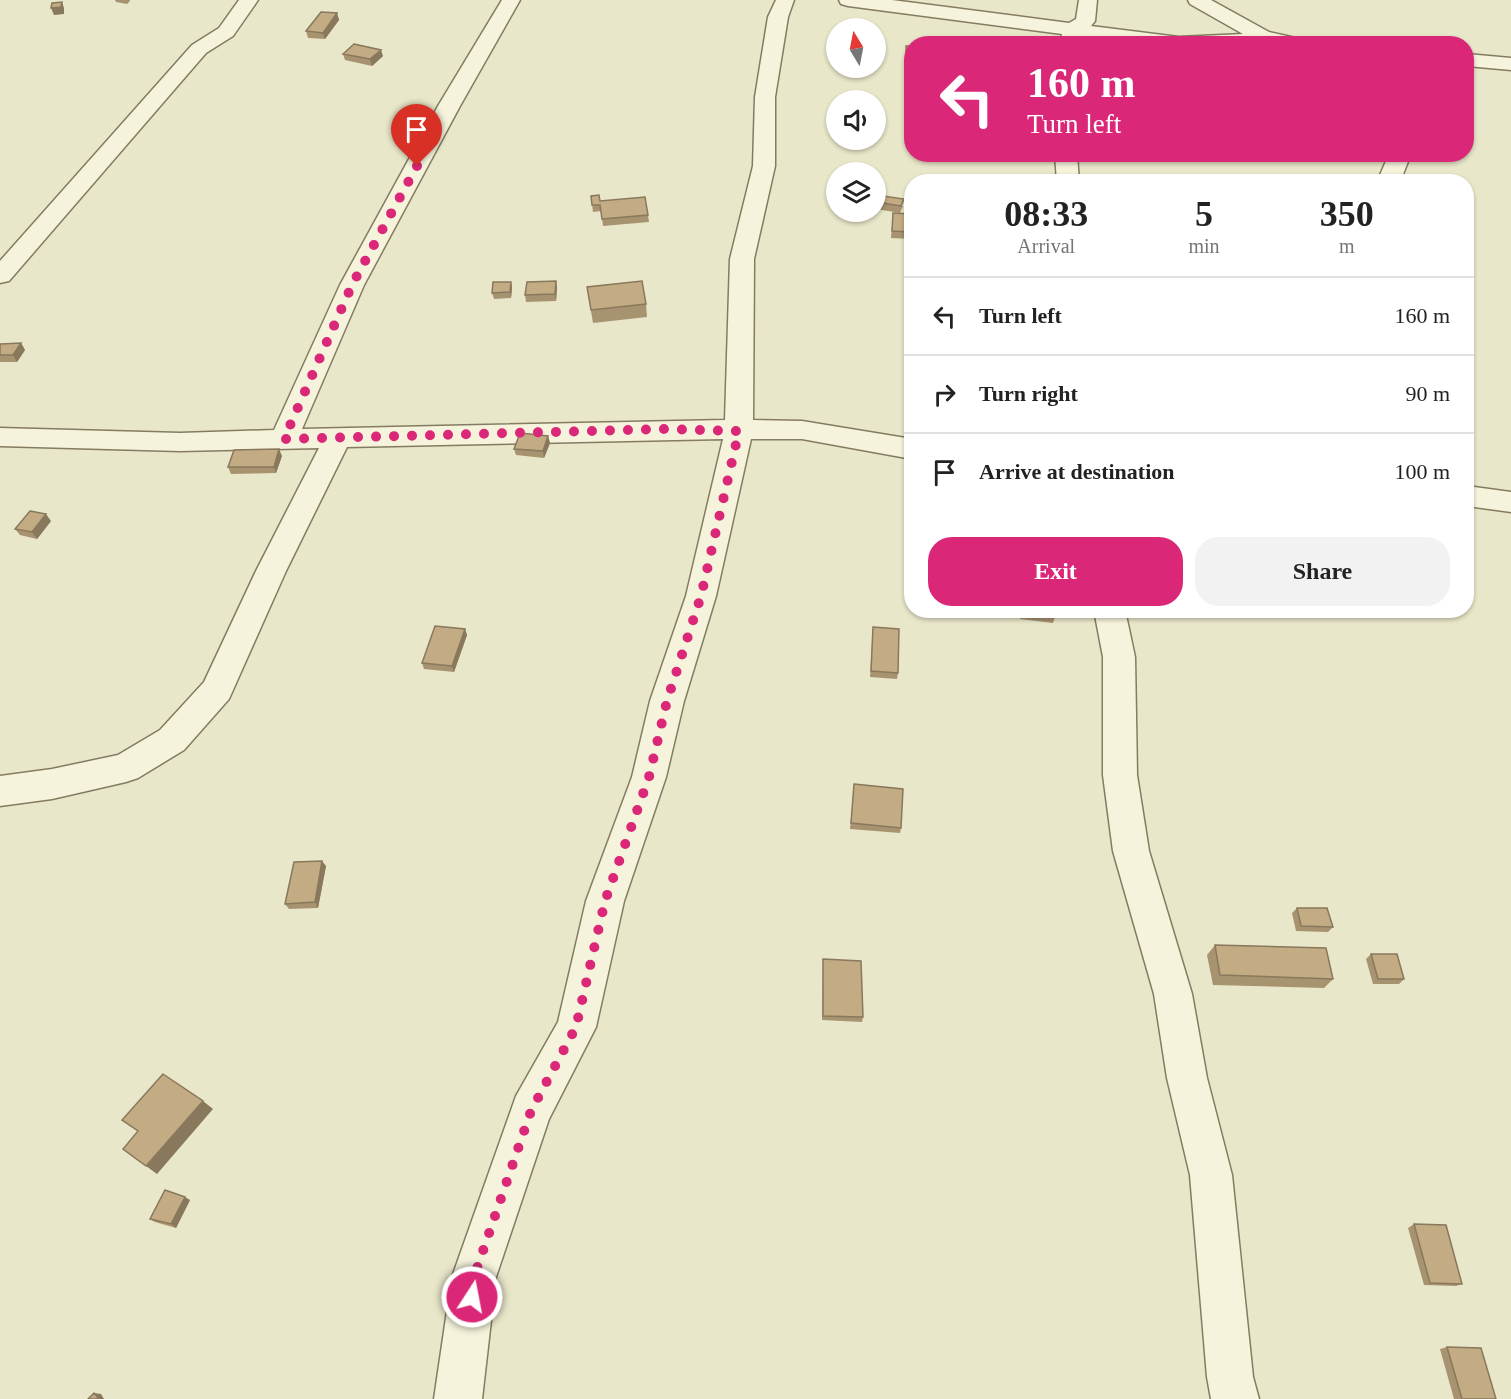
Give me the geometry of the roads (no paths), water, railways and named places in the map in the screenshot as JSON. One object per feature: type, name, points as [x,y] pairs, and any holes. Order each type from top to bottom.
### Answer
[{"type":"street","points":[[0,276],[199,49],[226,32],[249,0]]},
{"type":"street","points":[[284,439],[352,285],[449,106],[511,0]]},
{"type":"street","points":[[458,1399],[474,1277],[531,1111],[576,1027],[605,901],[649,777],[667,701],[701,596],[739,431],[742,259],[764,166],[765,97],[778,17],[785,0]]},
{"type":"street","points":[[848,0],[1065,36]]},
{"type":"street","points":[[1072,36],[1085,21],[1088,0]]},
{"type":"street","points":[[1197,0],[1261,36]]},
{"type":"street","points":[[1474,61],[1511,64]]},
{"type":"street","points":[[0,437],[180,442],[667,429],[739,431],[802,429],[904,448]]},
{"type":"street","points":[[0,791],[52,784],[126,768],[172,740],[217,690],[271,571],[338,437]]},
{"type":"street","points":[[1474,497],[1511,502]]},
{"type":"street","points":[[1111,618],[1119,657],[1120,775],[1131,851],[1173,994],[1187,1078],[1211,1175],[1230,1377],[1235,1399]]}]
